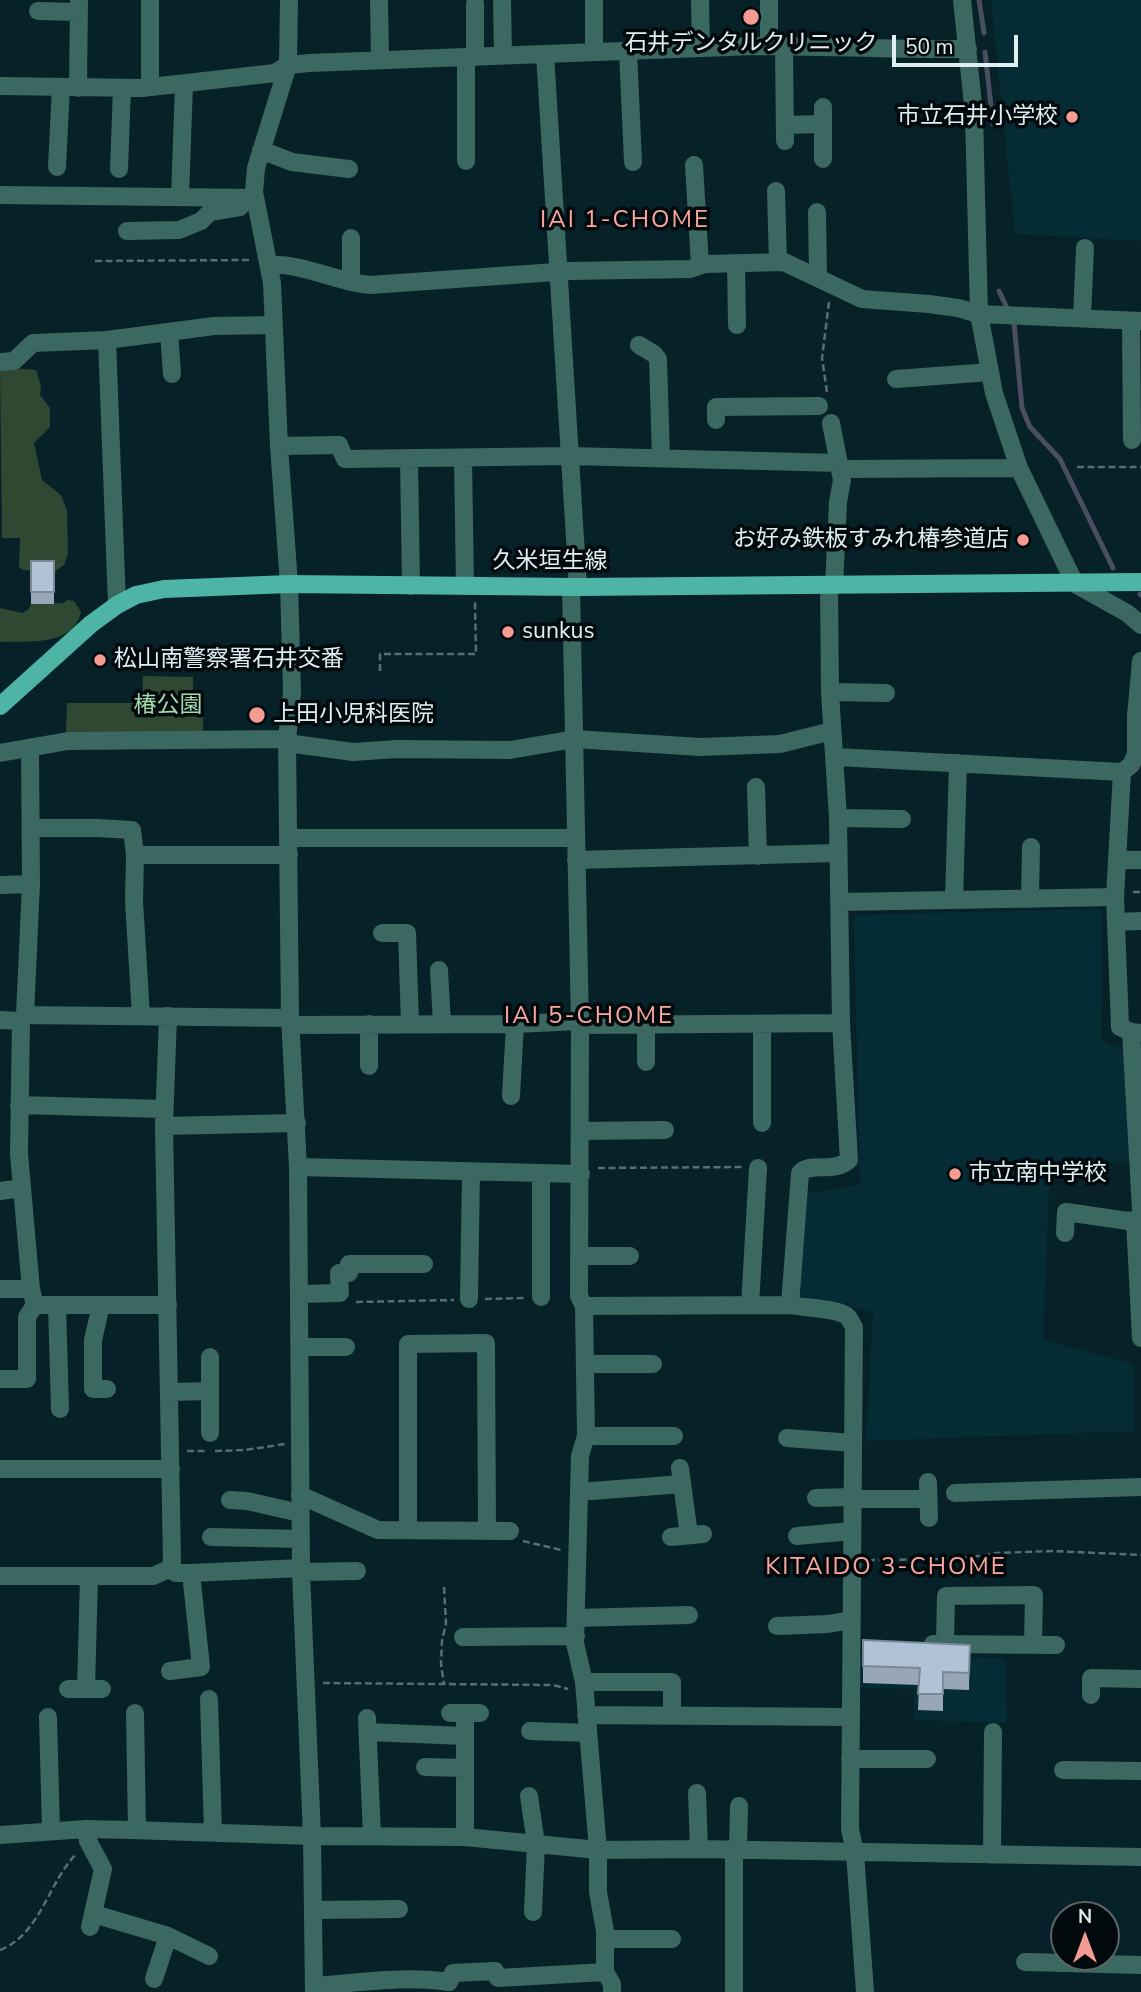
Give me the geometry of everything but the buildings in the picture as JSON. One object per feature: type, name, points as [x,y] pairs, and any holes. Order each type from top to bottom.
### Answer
[{"type":"main road","name":"久米垣生線","points":[[0,706],[117,605],[136,595],[164,590],[289,584],[574,587],[1141,582]]},
{"type":"street","points":[[150,0],[150,87]]},
{"type":"street","points":[[289,0],[288,65],[256,168],[255,202],[269,263],[289,584],[292,692],[287,741],[291,1022],[298,1167],[300,1539],[312,1836],[314,1989],[395,1986],[435,1980],[449,1982],[453,1973],[495,1971],[497,1984],[605,1972]]},
{"type":"street","points":[[379,0],[380,60]]},
{"type":"street","points":[[502,0],[503,56]]},
{"type":"street","points":[[594,0],[594,52]]},
{"type":"street","points":[[701,0],[701,48]]},
{"type":"street","points":[[769,0],[777,46],[785,133],[823,115],[823,159]]},
{"type":"street","points":[[961,0],[975,114],[979,314],[994,393],[1019,468],[1075,584],[1127,613],[1141,625]]},
{"type":"street","points":[[466,161],[475,4]]},
{"type":"street","points":[[38,11],[79,6],[57,167]]},
{"type":"street","points":[[0,86],[150,87],[275,73],[288,65],[380,60],[817,45],[902,50],[968,49]]},
{"type":"street","points":[[628,51],[633,162]]},
{"type":"street","points":[[545,54],[570,457],[574,587],[581,1131],[579,1296],[584,1306],[586,1436],[580,1457],[576,1627],[598,1850],[598,1892],[606,1940],[605,1972],[612,1984],[612,1992]]},
{"type":"street","points":[[180,197],[184,84]]},
{"type":"street","points":[[119,169],[122,88]]},
{"type":"street","points":[[261,150],[292,162],[326,158],[349,169]]},
{"type":"street","points":[[694,166],[700,265]]},
{"type":"street","points":[[776,191],[778,262]]},
{"type":"street","points":[[0,195],[180,197],[255,202]]},
{"type":"street","points":[[127,231],[178,230],[201,221],[217,209],[255,202]]},
{"type":"street","points":[[817,212],[818,277]]},
{"type":"street","points":[[351,238],[351,282]]},
{"type":"street","points":[[1083,318],[1085,248]]},
{"type":"street","points":[[269,263],[295,266],[351,282],[386,284],[778,262],[789,264],[862,299],[929,304],[979,314],[1136,321],[1135,429]]},
{"type":"street","points":[[736,263],[737,325]]},
{"type":"street","points":[[0,362],[14,361],[33,343],[107,340],[214,326],[273,325]]},
{"type":"street","points":[[169,332],[172,374]]},
{"type":"street","points":[[107,340],[117,605]]},
{"type":"street","points":[[639,345],[654,354],[659,368],[661,458]]},
{"type":"street","points":[[895,379],[990,372]]},
{"type":"street","points":[[716,420],[716,407],[818,399],[835,465]]},
{"type":"street","points":[[790,1304],[800,1174],[805,1169],[841,1167],[849,1160],[841,1023],[836,757],[830,692],[835,465],[831,423]]},
{"type":"street","points":[[279,446],[340,445],[345,459],[661,458],[835,465],[1019,468]]},
{"type":"street","points":[[409,458],[411,586]]},
{"type":"street","points":[[463,458],[470,586]]},
{"type":"street","points":[[836,757],[1122,772],[1131,765],[1139,749],[1136,716],[1141,661]]},
{"type":"street","points":[[830,692],[887,693]]},
{"type":"street","points":[[0,753],[68,741],[287,741],[353,752],[397,749],[510,750],[575,739],[630,744],[727,746],[780,744],[832,731]]},
{"type":"street","points":[[0,1379],[27,1379],[27,1317],[33,1297],[19,1154],[19,1105],[31,884],[30,748]]},
{"type":"street","points":[[954,900],[958,763]]},
{"type":"street","points":[[1122,772],[1115,897],[1120,1027],[1136,1032],[1141,1338]]},
{"type":"street","points":[[756,787],[758,856]]},
{"type":"street","points":[[838,818],[902,819]]},
{"type":"street","points":[[31,828],[132,830],[141,1016]]},
{"type":"street","points":[[135,855],[576,838]]},
{"type":"street","points":[[1030,899],[1031,847]]},
{"type":"street","points":[[576,860],[837,853]]},
{"type":"street","points":[[1117,860],[1141,860]]},
{"type":"street","points":[[0,885],[31,884]]},
{"type":"street","points":[[839,902],[1115,897]]},
{"type":"street","points":[[1116,922],[1141,921]]},
{"type":"street","points":[[382,933],[407,933],[410,1024]]},
{"type":"street","points":[[439,970],[442,1024]]},
{"type":"street","points":[[168,1016],[164,1118],[173,1555],[169,1569]]},
{"type":"street","points":[[0,1020],[168,1016],[369,1024],[841,1023]]},
{"type":"street","points":[[369,1024],[369,1066]]},
{"type":"street","points":[[511,1096],[515,1024]]},
{"type":"street","points":[[646,1024],[646,1062]]},
{"type":"street","points":[[762,1024],[762,1123]]},
{"type":"street","points":[[19,1105],[164,1118],[297,1123]]},
{"type":"street","points":[[581,1131],[665,1130]]},
{"type":"street","points":[[298,1167],[541,1173],[581,1171]]},
{"type":"street","points":[[750,1304],[758,1168]]},
{"type":"street","points":[[469,1299],[471,1171]]},
{"type":"street","points":[[541,1173],[541,1297]]},
{"type":"street","points":[[0,1191],[22,1188]]},
{"type":"street","points":[[1065,1233],[1066,1212],[1128,1221],[1139,1216]]},
{"type":"street","points":[[580,1256],[630,1256]]},
{"type":"street","points":[[300,1294],[340,1293],[340,1273],[349,1273],[349,1265],[424,1264]]},
{"type":"street","points":[[0,1289],[57,1305],[168,1305]]},
{"type":"street","points":[[584,1306],[790,1304],[840,1312],[849,1317],[854,1327],[851,1620],[858,1643],[850,1717],[850,1829],[855,1853],[865,1992]]},
{"type":"street","points":[[57,1305],[60,1409]]},
{"type":"street","points":[[100,1305],[93,1340],[93,1389],[107,1389]]},
{"type":"street","points":[[408,1530],[408,1344],[486,1343],[487,1531]]},
{"type":"street","points":[[300,1347],[346,1347]]},
{"type":"street","points":[[210,1357],[210,1433]]},
{"type":"street","points":[[585,1364],[653,1364]]},
{"type":"street","points":[[169,1392],[210,1391]]},
{"type":"street","points":[[586,1436],[674,1436]]},
{"type":"street","points":[[787,1438],[853,1443]]},
{"type":"street","points":[[0,1469],[170,1460]]},
{"type":"street","points":[[579,1492],[681,1476],[688,1535]]},
{"type":"street","points":[[954,1493],[983,1484],[1063,1482],[1141,1487]]},
{"type":"street","points":[[816,1498],[852,1498],[928,1490],[929,1518]]},
{"type":"street","points":[[230,1500],[300,1504],[378,1530],[510,1531]]},
{"type":"street","points":[[797,1536],[852,1531]]},
{"type":"street","points":[[211,1537],[300,1539]]},
{"type":"street","points":[[169,1569],[176,1573],[357,1571]]},
{"type":"street","points":[[0,1576],[153,1576],[169,1569]]},
{"type":"street","points":[[170,1671],[201,1667],[191,1573]]},
{"type":"street","points":[[85,1689],[89,1577]]},
{"type":"street","points":[[944,1644],[946,1595],[1034,1595],[1033,1644]]},
{"type":"street","points":[[463,1637],[689,1615]]},
{"type":"street","points":[[777,1626],[828,1625],[851,1620]]},
{"type":"street","points":[[920,1644],[1056,1645]]},
{"type":"street","points":[[1091,1695],[1091,1678],[1141,1679]]},
{"type":"street","points":[[584,1687],[672,1682],[672,1716]]},
{"type":"street","points":[[208,1699],[213,1832]]},
{"type":"street","points":[[135,1713],[137,1830]]},
{"type":"street","points":[[465,1713],[465,1837]]},
{"type":"street","points":[[530,1731],[672,1716],[850,1717]]},
{"type":"street","points":[[48,1717],[57,1743],[51,1831]]},
{"type":"street","points":[[372,1836],[368,1725],[464,1735]]},
{"type":"street","points":[[992,1855],[993,1732]]},
{"type":"street","points":[[850,1759],[927,1759]]},
{"type":"street","points":[[425,1767],[465,1768]]},
{"type":"street","points":[[1063,1770],[1141,1771]]},
{"type":"street","points":[[697,1793],[699,1849]]},
{"type":"street","points":[[529,1796],[536,1844],[533,1912]]},
{"type":"street","points":[[734,1992],[738,1807]]},
{"type":"street","points":[[0,1835],[51,1831],[88,1837],[137,1830],[312,1836],[465,1837],[598,1850],[699,1849],[1141,1857]]},
{"type":"street","points":[[88,1837],[103,1868],[92,1920],[168,1936],[209,1956]]},
{"type":"street","points":[[314,1910],[399,1909]]},
{"type":"street","points":[[154,1979],[168,1936]]},
{"type":"street","points":[[606,1940],[672,1939]]},
{"type":"street","points":[[1025,1962],[1050,1970],[1141,1965]]},
{"type":"path","points":[[95,261],[269,263]]},
{"type":"path","points":[[831,423],[822,358],[827,306],[835,286]]},
{"type":"path","points":[[1077,467],[1141,467]]},
{"type":"path","points":[[380,671],[380,654],[476,654],[470,586]]},
{"type":"path","points":[[581,1171],[758,1168]]},
{"type":"path","points":[[352,1302],[541,1297]]},
{"type":"path","points":[[170,1460],[281,1444],[300,1444]]},
{"type":"path","points":[[510,1531],[515,1539],[578,1555]]},
{"type":"path","points":[[852,1560],[958,1559],[997,1553],[1052,1551],[1141,1555]]},
{"type":"path","points":[[444,1587],[446,1623],[441,1664],[444,1684]]},
{"type":"path","points":[[305,1683],[584,1687]]},
{"type":"path","points":[[0,1950],[20,1940],[69,1861],[88,1837]]},
{"type":"shaded area","name":"市立石井小学校","points":[[991,0],[1141,0],[1141,241],[1015,234]]},
{"type":"shaded area","name":"市立南中学校","points":[[1102,909],[1101,1040],[1125,1051],[1130,1161],[1050,1163],[1043,1340],[1134,1364],[1134,1431],[866,1441],[873,1312],[797,1296],[804,1194],[860,1185],[854,915]]},
{"type":"shaded area","points":[[856,1655],[1005,1658],[1007,1723],[914,1720],[914,1689],[855,1688]]},
{"type":"green space","points":[[0,367],[36,370],[41,386],[40,395],[50,408],[50,427],[34,443],[42,480],[61,495],[67,510],[68,554],[64,565],[54,572],[22,570],[19,566],[20,538],[2,538]]},
{"type":"green space","points":[[67,600],[74,601],[81,612],[69,631],[48,640],[0,642],[0,608],[22,613],[28,610],[31,604],[64,603]]},
{"type":"green space","name":"椿公園","points":[[143,676],[193,677],[193,697],[203,698],[203,734],[66,733],[67,703],[142,703]]},
{"type":"waterway","points":[[979,0],[984,33]]},
{"type":"waterway","points":[[985,52],[993,124]]},
{"type":"waterway","points":[[999,291],[1007,308]]},
{"type":"waterway","points":[[1014,323],[1022,408],[1030,427],[1060,459],[1113,568]]},
{"type":"place","name":"石井デンタルクリニック","points":[[751,17]]},
{"type":"place","name":"市立石井小学校","points":[[1072,117]]},
{"type":"place","name":"お好み鉄板すみれ椿参道店","points":[[1023,540]]},
{"type":"place","name":"sunkus","points":[[508,632]]},
{"type":"place","name":"松山南警察署石井交番","points":[[100,660]]},
{"type":"place","name":"上田小児科医院","points":[[257,715]]},
{"type":"place","name":"市立南中学校","points":[[955,1174]]},
{"type":"district","name":"IAI 1-CHOME","points":[[625,221]]},
{"type":"district","name":"IAI 5-CHOME","points":[[589,1017]]},
{"type":"district","name":"KITAIDO 3-CHOME","points":[[886,1568]]}]
